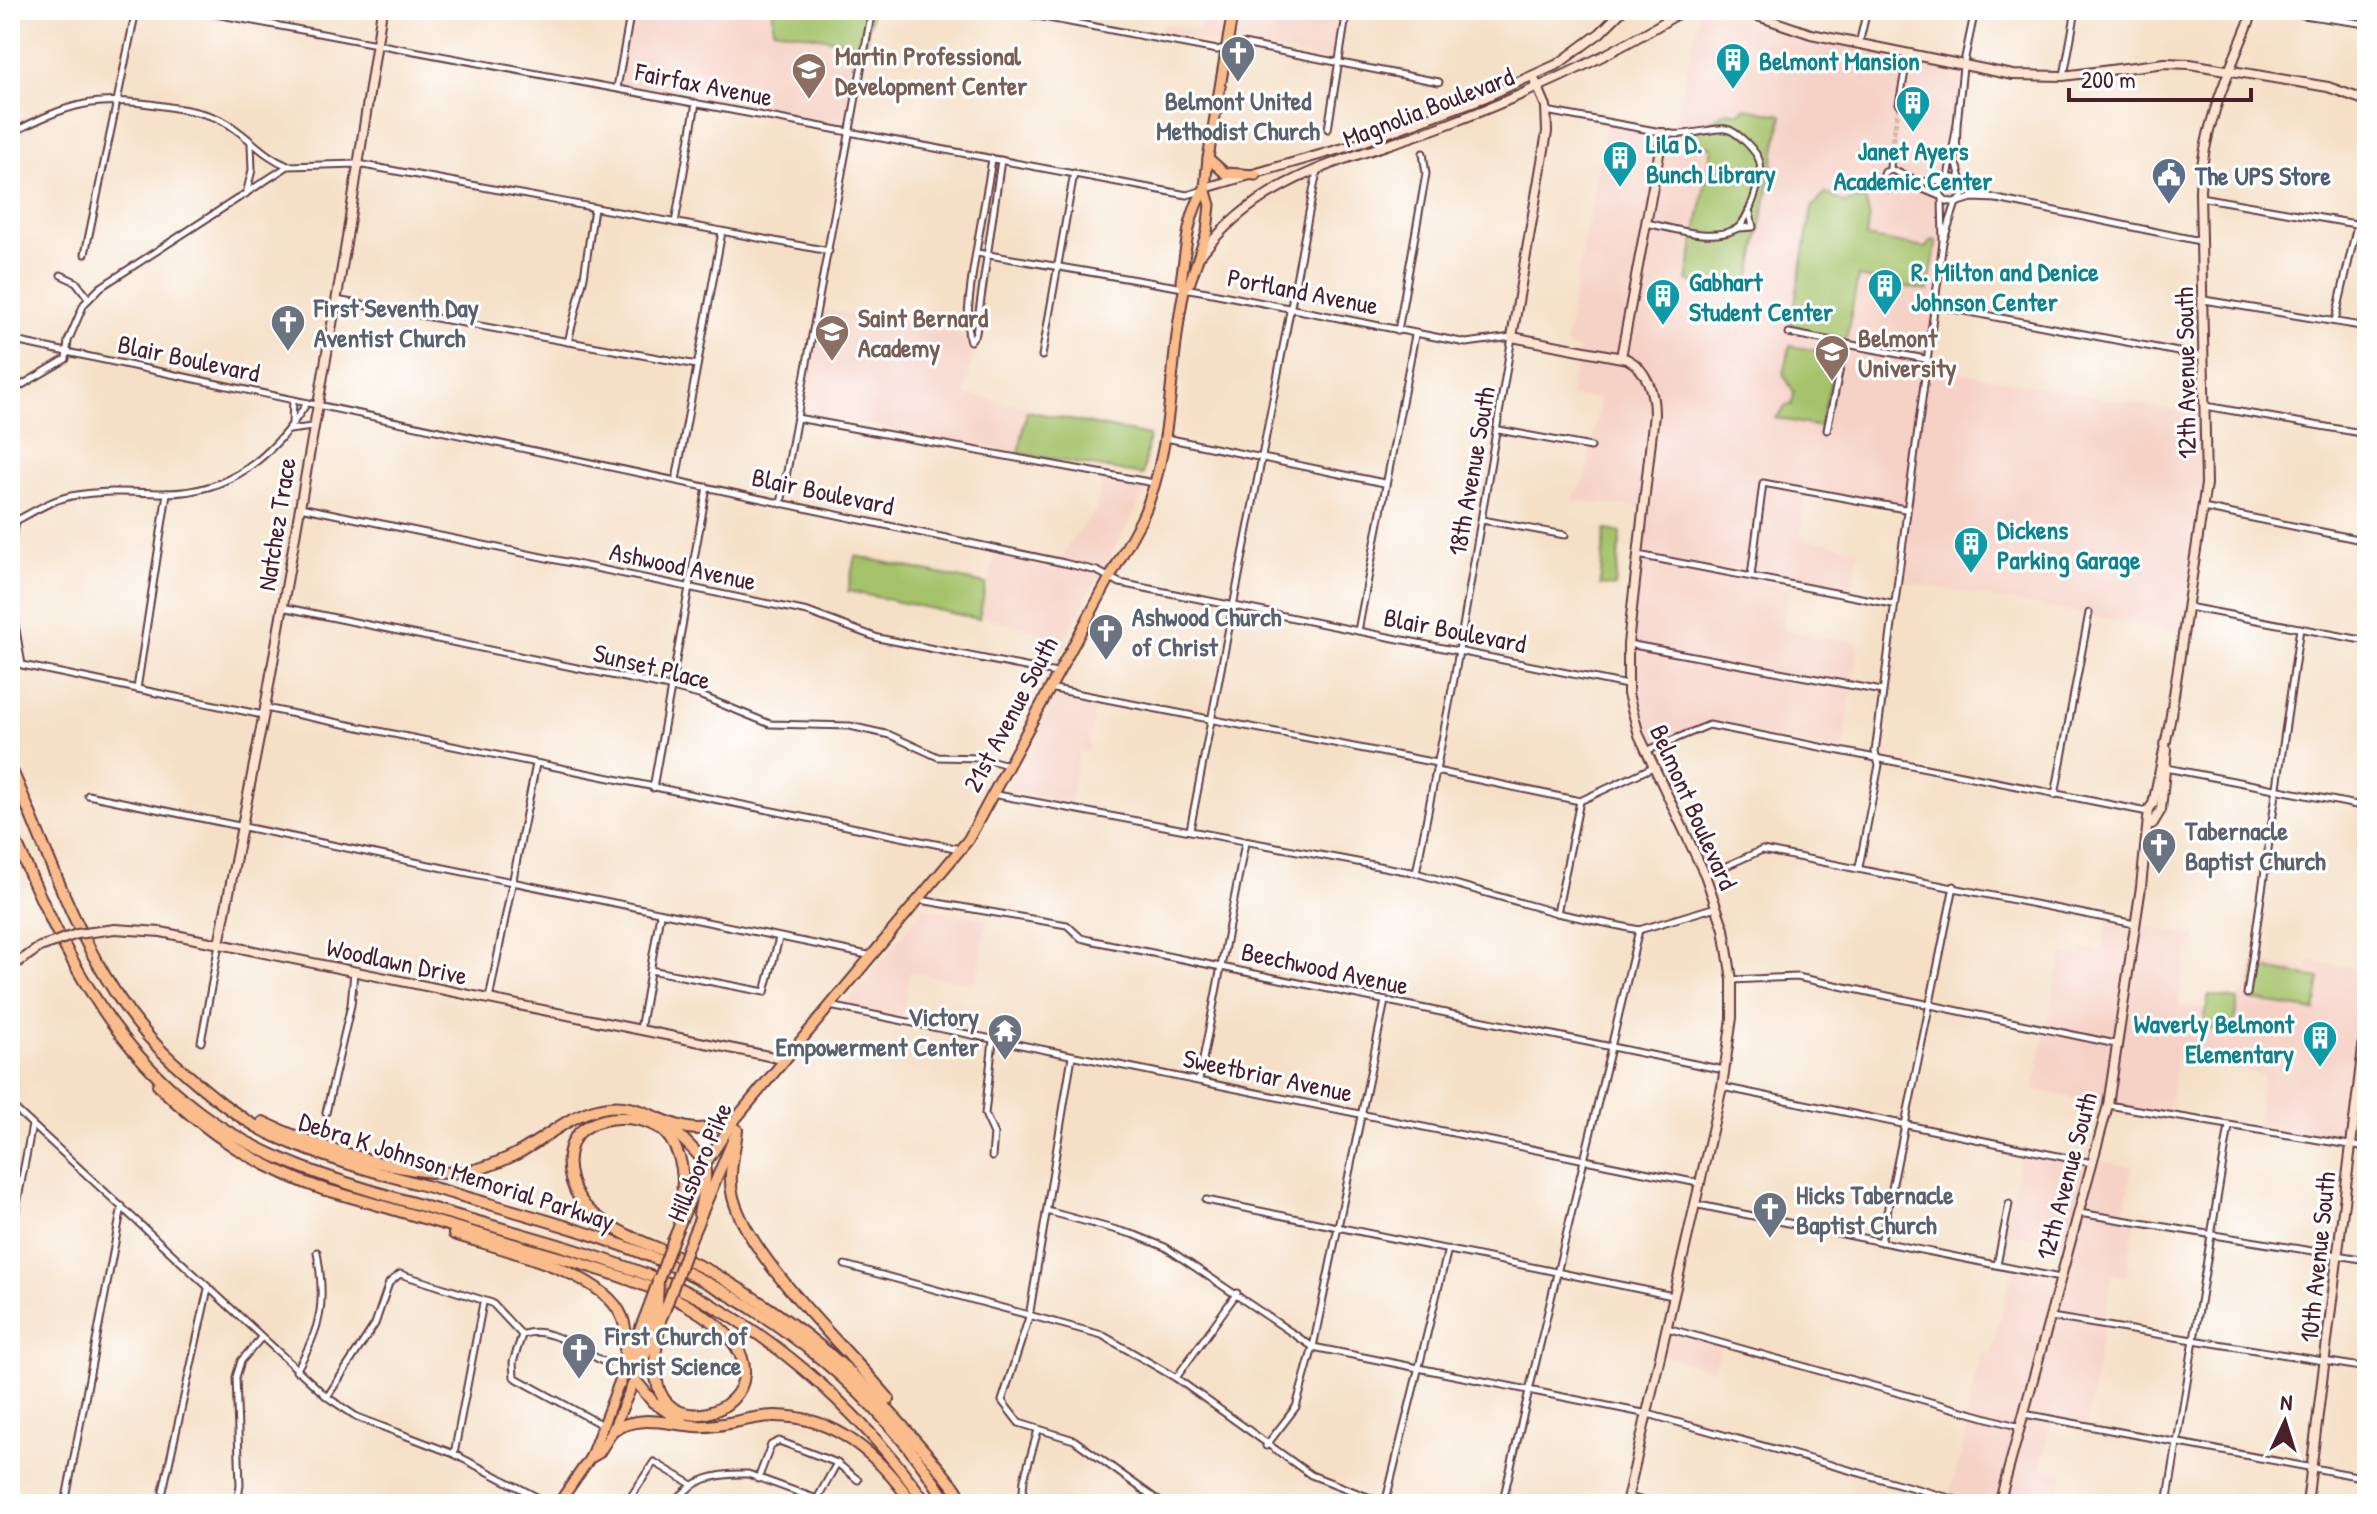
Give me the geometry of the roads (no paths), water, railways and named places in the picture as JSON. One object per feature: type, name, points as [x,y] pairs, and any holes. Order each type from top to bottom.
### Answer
[{"type":"highway","name":"Debra K Johnson Memorial Parkway","points":[[10,766],[91,953],[140,1025],[172,1061],[226,1105],[273,1136],[347,1163],[658,1259],[720,1290],[778,1326],[845,1380],[909,1449],[948,1504]]},
{"type":"highway","name":"Debra K Johnson Memorial Parkway","points":[[10,828],[39,897],[77,971],[122,1039],[196,1110],[266,1153],[340,1181],[564,1247],[653,1277],[734,1320],[802,1368],[863,1424],[927,1504]]},
{"type":"highway","points":[[122,1039],[155,1081],[193,1119],[229,1146],[320,1188],[575,1275],[607,1296],[623,1317],[624,1357],[620,1384]]},
{"type":"highway","points":[[226,1105],[277,1129],[361,1156],[431,1172],[468,1172],[492,1165],[535,1143],[557,1125],[602,1108],[638,1109],[699,1129],[735,1126],[733,1197],[758,1246],[913,1427],[965,1504]]},
{"type":"highway","points":[[679,1222],[685,1186],[670,1137],[651,1124],[603,1119],[583,1130],[572,1143],[568,1164],[572,1186],[589,1210],[613,1226],[704,1267],[797,1325],[881,1399],[957,1491]]},
{"type":"highway","points":[[664,1120],[706,1163],[708,1174],[699,1214]]},
{"type":"highway","points":[[320,1188],[577,1263],[629,1280],[699,1311],[725,1332],[740,1353],[744,1382],[730,1404],[705,1415],[683,1414],[661,1396],[656,1379],[658,1310],[658,1279]]},
{"type":"highway","points":[[658,1310],[636,1363],[635,1380],[653,1402],[687,1425]]},
{"type":"highway","points":[[609,1428],[645,1420],[698,1427],[776,1416],[824,1425],[850,1436],[875,1456],[913,1504]]},
{"type":"main road","name":"Natchez Trace","points":[[219,944],[282,607],[312,427],[311,404],[336,300],[382,10]]},
{"type":"main road","name":"21st Avenue South","points":[[750,1101],[961,850],[1141,520],[1155,483],[1184,288],[1200,256],[1210,205],[1205,188],[1208,158],[1233,10]]},
{"type":"main road","name":"Magnolia Boulevard","points":[[1205,188],[1400,129],[1533,76],[1590,41],[1623,10]]},
{"type":"main road","name":"Magnolia Boulevard","points":[[1200,256],[1221,229],[1248,205],[1283,184],[1448,124],[1538,87],[1624,47],[1684,10]]},
{"type":"main road","points":[[1740,10],[1859,45],[2013,75],[2063,76],[2165,63],[2230,69],[2328,87],[2367,101]]},
{"type":"main road","name":"12th Avenue South","points":[[1999,1504],[2108,1105],[2203,508],[2207,461],[2200,197],[2205,139],[2254,10]]},
{"type":"main road","name":"18th Avenue South","points":[[1512,337],[1545,143],[1546,111],[1533,76]]},
{"type":"main road","points":[[1621,357],[1646,223],[1668,134]]},
{"type":"main road","points":[[1208,158],[1225,173],[1256,175]]},
{"type":"main road","name":"21st Avenue South","points":[[1184,288],[1181,281],[1193,206],[1205,188]]},
{"type":"main road","name":"Portland Avenue","points":[[1512,337],[1621,357]]},
{"type":"main road","name":"Belmont Boulevard","points":[[1621,357],[1642,371],[1654,403],[1628,644],[1627,685],[1633,717],[1646,751],[1717,906],[1732,980],[1732,1018],[1722,1087],[1627,1501]]},
{"type":"main road","name":"12th Avenue South","points":[[2154,810],[2166,768],[2166,743]]},
{"type":"main road","name":"Woodlawn Drive","points":[[13,966],[40,947],[77,934],[115,929],[161,932],[783,1059]]},
{"type":"main road","name":"10th Avenue South","points":[[2307,1504],[2349,1145],[2367,1021]]},
{"type":"main road","name":"Hillsboro Pike","points":[[658,1279],[706,1163],[750,1101]]},
{"type":"main road","name":"Hillsboro Pike","points":[[609,1428],[620,1384],[688,1246],[735,1126]]},
{"type":"main road","name":"Hillsboro Pike","points":[[558,1504],[590,1458],[599,1453],[635,1380]]},
{"type":"main road","points":[[1627,1501],[1648,1504]]},
{"type":"street","points":[[85,254],[136,10]]},
{"type":"street","name":"Fairfax Avenue","points":[[194,10],[1187,195],[1197,195],[1205,188]]},
{"type":"street","points":[[617,88],[631,10]]},
{"type":"street","points":[[781,504],[872,10]]},
{"type":"street","points":[[1006,10],[1226,49],[1243,44],[1439,82]]},
{"type":"street","points":[[1328,129],[1347,10]]},
{"type":"street","points":[[1859,45],[1867,10]]},
{"type":"street","points":[[1943,242],[1940,186],[1946,179],[1957,124],[1963,67],[1975,10]]},
{"type":"street","points":[[2063,76],[2076,10]]},
{"type":"street","points":[[2303,15],[2367,24]]},
{"type":"street","points":[[1899,104],[1908,55]]},
{"type":"street","points":[[10,134],[47,115],[91,101],[118,99],[183,109],[222,121],[269,159],[288,166],[358,164],[829,251]]},
{"type":"street","points":[[675,223],[696,103]]},
{"type":"street","points":[[1546,111],[1668,134],[1693,136],[1722,128],[1740,137],[1760,162],[1750,213],[1738,228],[1712,235],[1646,223]]},
{"type":"street","points":[[1859,867],[1879,765],[1882,691],[1892,604],[1933,305],[1950,212],[1964,195],[1957,163],[1957,124]]},
{"type":"street","points":[[246,195],[252,170],[251,144]]},
{"type":"street","points":[[1891,148],[1894,170],[1902,180],[1891,189]]},
{"type":"street","points":[[1398,331],[1426,174],[1423,153]]},
{"type":"street","points":[[992,158],[967,333],[970,341],[976,333],[1001,160]]},
{"type":"street","points":[[10,392],[61,362],[89,299],[101,287],[288,166]]},
{"type":"street","points":[[1190,830],[1317,170]]},
{"type":"street","points":[[1894,170],[1920,182],[1934,184],[1946,179],[1963,183],[1973,192],[1997,199],[2201,241]]},
{"type":"street","points":[[1891,189],[1882,178],[1894,170]]},
{"type":"street","points":[[1042,356],[1074,173]]},
{"type":"street","points":[[1891,189],[1920,187],[1948,202],[1997,199]]},
{"type":"street","points":[[2200,197],[2367,226]]},
{"type":"street","points":[[568,342],[584,277],[594,208]]},
{"type":"street","points":[[2335,322],[2357,225]]},
{"type":"street","points":[[676,480],[722,232]]},
{"type":"street","name":"Portland Avenue","points":[[977,253],[1056,269],[1184,288],[1415,335],[1466,343],[1512,337]]},
{"type":"street","points":[[61,275],[76,282],[89,299]]},
{"type":"street","points":[[336,300],[697,365]]},
{"type":"street","points":[[2204,300],[2367,327]]},
{"type":"street","points":[[1933,305],[2205,357]]},
{"type":"street","points":[[1789,333],[1925,359]]},
{"type":"street","points":[[1358,631],[1384,483],[1415,335]]},
{"type":"street","name":"18th Avenue South","points":[[1416,873],[1499,430],[1512,337]]},
{"type":"street","name":"Blair Boulevard","points":[[10,340],[1064,563],[1120,583],[1627,685]]},
{"type":"street","points":[[1827,430],[1845,344]]},
{"type":"street","points":[[292,423],[293,400]]},
{"type":"street","points":[[10,545],[13,523],[46,504],[76,495],[129,491],[167,493],[232,479],[259,463],[311,404]]},
{"type":"street","points":[[2205,406],[2367,434]]},
{"type":"street","points":[[797,418],[1155,483]]},
{"type":"street","points":[[284,432],[299,425],[312,427]]},
{"type":"street","points":[[1499,430],[1591,447]]},
{"type":"street","points":[[1163,437],[1384,483]]},
{"type":"street","points":[[1751,576],[1763,483],[1905,509]]},
{"type":"street","points":[[653,788],[707,487]]},
{"type":"street","points":[[136,690],[167,493]]},
{"type":"street","name":"Ashwood Avenue","points":[[299,507],[834,619],[850,630],[878,638],[1056,673]]},
{"type":"street","points":[[2203,508],[2367,541]]},
{"type":"street","points":[[1482,520],[1565,535]]},
{"type":"street","points":[[1638,555],[1892,604]]},
{"type":"street","points":[[10,595],[22,665],[136,690],[536,764],[961,850]]},
{"type":"street","name":"Sunset Place","points":[[282,607],[670,688],[770,724],[850,726],[901,739],[938,757],[982,758],[1008,765]]},
{"type":"street","points":[[2188,607],[2367,641]]},
{"type":"street","points":[[2055,795],[2089,613]]},
{"type":"street","points":[[2247,994],[2300,628]]},
{"type":"street","points":[[1628,644],[1882,691]]},
{"type":"street","points":[[1049,688],[1437,763]]},
{"type":"street","points":[[1646,751],[1706,725],[2055,795],[2154,810]]},
{"type":"street","points":[[488,1000],[536,764]]},
{"type":"street","points":[[1436,771],[1580,801],[1653,767]]},
{"type":"street","points":[[2166,768],[2367,807]]},
{"type":"street","points":[[992,794],[1416,873],[1557,913],[1639,930],[1717,906]]},
{"type":"street","points":[[88,795],[873,957]]},
{"type":"street","points":[[1557,913],[1580,801]]},
{"type":"street","points":[[1199,1080],[1245,843]]},
{"type":"street","points":[[1705,875],[1762,850],[1954,886],[2136,925]]},
{"type":"street","points":[[1881,1242],[1954,886]]},
{"type":"street","name":"Beechwood Avenue","points":[[920,900],[1067,925],[1081,938],[1725,1070]]},
{"type":"street","points":[[640,1030],[660,914]]},
{"type":"street","points":[[1502,1504],[1639,930]]},
{"type":"street","points":[[650,970],[765,992],[779,938]]},
{"type":"street","name":"Natchez Trace","points":[[201,1042],[219,944]]},
{"type":"street","points":[[10,953],[13,966]]},
{"type":"street","points":[[326,1113],[351,1005],[354,972]]},
{"type":"street","points":[[1732,980],[1797,977],[2116,1044]]},
{"type":"street","points":[[1266,1446],[1296,1407],[1313,1347],[1385,1001]]},
{"type":"street","name":"Sweetbriar Avenue","points":[[829,1006],[1698,1183]]},
{"type":"street","points":[[992,1157],[994,1134],[985,1114],[993,1040]]},
{"type":"street","points":[[1072,1056],[1029,1317],[1002,1401],[1019,1423],[1074,1440],[1163,1504]]},
{"type":"street","points":[[1722,1087],[2092,1163]]},
{"type":"street","points":[[10,1104],[260,1339],[327,1397],[357,1417],[454,1454],[550,1504]]},
{"type":"street","points":[[2108,1105],[2367,1148]]},
{"type":"street","points":[[10,1241],[32,1125]]},
{"type":"street","points":[[2167,1504],[2229,1126]]},
{"type":"street","points":[[1206,1200],[1674,1296]]},
{"type":"street","points":[[1694,1204],[2060,1278]]},
{"type":"street","points":[[1997,1265],[2009,1204]]},
{"type":"street","points":[[65,1504],[122,1206]]},
{"type":"street","points":[[1047,1211],[1135,1235],[1165,1247],[1313,1347],[1648,1414],[1971,1504]]},
{"type":"street","points":[[2079,1213],[2367,1260]]},
{"type":"street","points":[[845,1265],[1102,1335],[1176,1378],[1266,1446],[1311,1475],[1385,1504],[1448,1249]]},
{"type":"street","points":[[296,1371],[316,1329],[324,1297],[317,1252]]},
{"type":"street","points":[[327,1397],[375,1324],[389,1283],[400,1274],[483,1303],[492,1303],[522,1335]]},
{"type":"street","points":[[163,1491],[208,1288]]},
{"type":"street","points":[[1176,1378],[1237,1293]]},
{"type":"street","points":[[454,1454],[483,1303]]},
{"type":"street","points":[[2051,1317],[2367,1368]]},
{"type":"street","points":[[1667,1328],[2021,1427]]},
{"type":"street","points":[[522,1335],[544,1332],[606,1363]]},
{"type":"street","points":[[522,1335],[513,1362],[514,1377],[609,1428]]},
{"type":"street","points":[[237,1504],[240,1474],[236,1377],[241,1361],[260,1339]]},
{"type":"street","points":[[2024,1414],[2367,1478]]},
{"type":"street","points":[[1022,1504],[1024,1479],[1038,1430]]},
{"type":"street","points":[[758,1479],[771,1445],[779,1441],[837,1463],[858,1480]]},
{"type":"street","points":[[626,1504],[654,1462],[691,1484]]},
{"type":"street","points":[[674,1504],[691,1484],[736,1474],[817,1499],[837,1463]]},
{"type":"tunnel","points":[[1891,148],[1899,104]]},
{"type":"place","name":"Belmont United Methodist Church","points":[[1238,84]]},
{"type":"place","name":"Belmont Mansion","points":[[1733,91]]},
{"type":"place","name":"Martin Professional Development Center","points":[[809,101]]},
{"type":"place","name":"Janet Ayers Academic Center","points":[[1913,134]]},
{"type":"place","name":"Lila D. Bunch Library","points":[[1620,189]]},
{"type":"place","name":"The UPS Store","points":[[2169,206]]},
{"type":"place","name":"R. Milton and Denice Johnson Center","points":[[1885,317]]},
{"type":"place","name":"Gabhart Student Center","points":[[1663,327]]},
{"type":"place","name":"First Seventh Day Aventist Church","points":[[288,353]]},
{"type":"place","name":"Saint Bernard Academy","points":[[832,363]]},
{"type":"place","name":"Belmont University","points":[[1832,383]]},
{"type":"place","name":"Dickens Parking Garage","points":[[1971,575]]},
{"type":"place","name":"Ashwood Church of Christ","points":[[1106,662]]},
{"type":"place","name":"Tabernacle Baptist Church","points":[[2159,876]]},
{"type":"place","name":"Victory Empowerment Center","points":[[1005,1062]]},
{"type":"place","name":"Waverly Belmont Elementary","points":[[2320,1069]]},
{"type":"place","name":"Hicks Tabernacle Baptist Church","points":[[1770,1240]]},
{"type":"place","name":"First Church of Christ Science","points":[[579,1381]]}]
